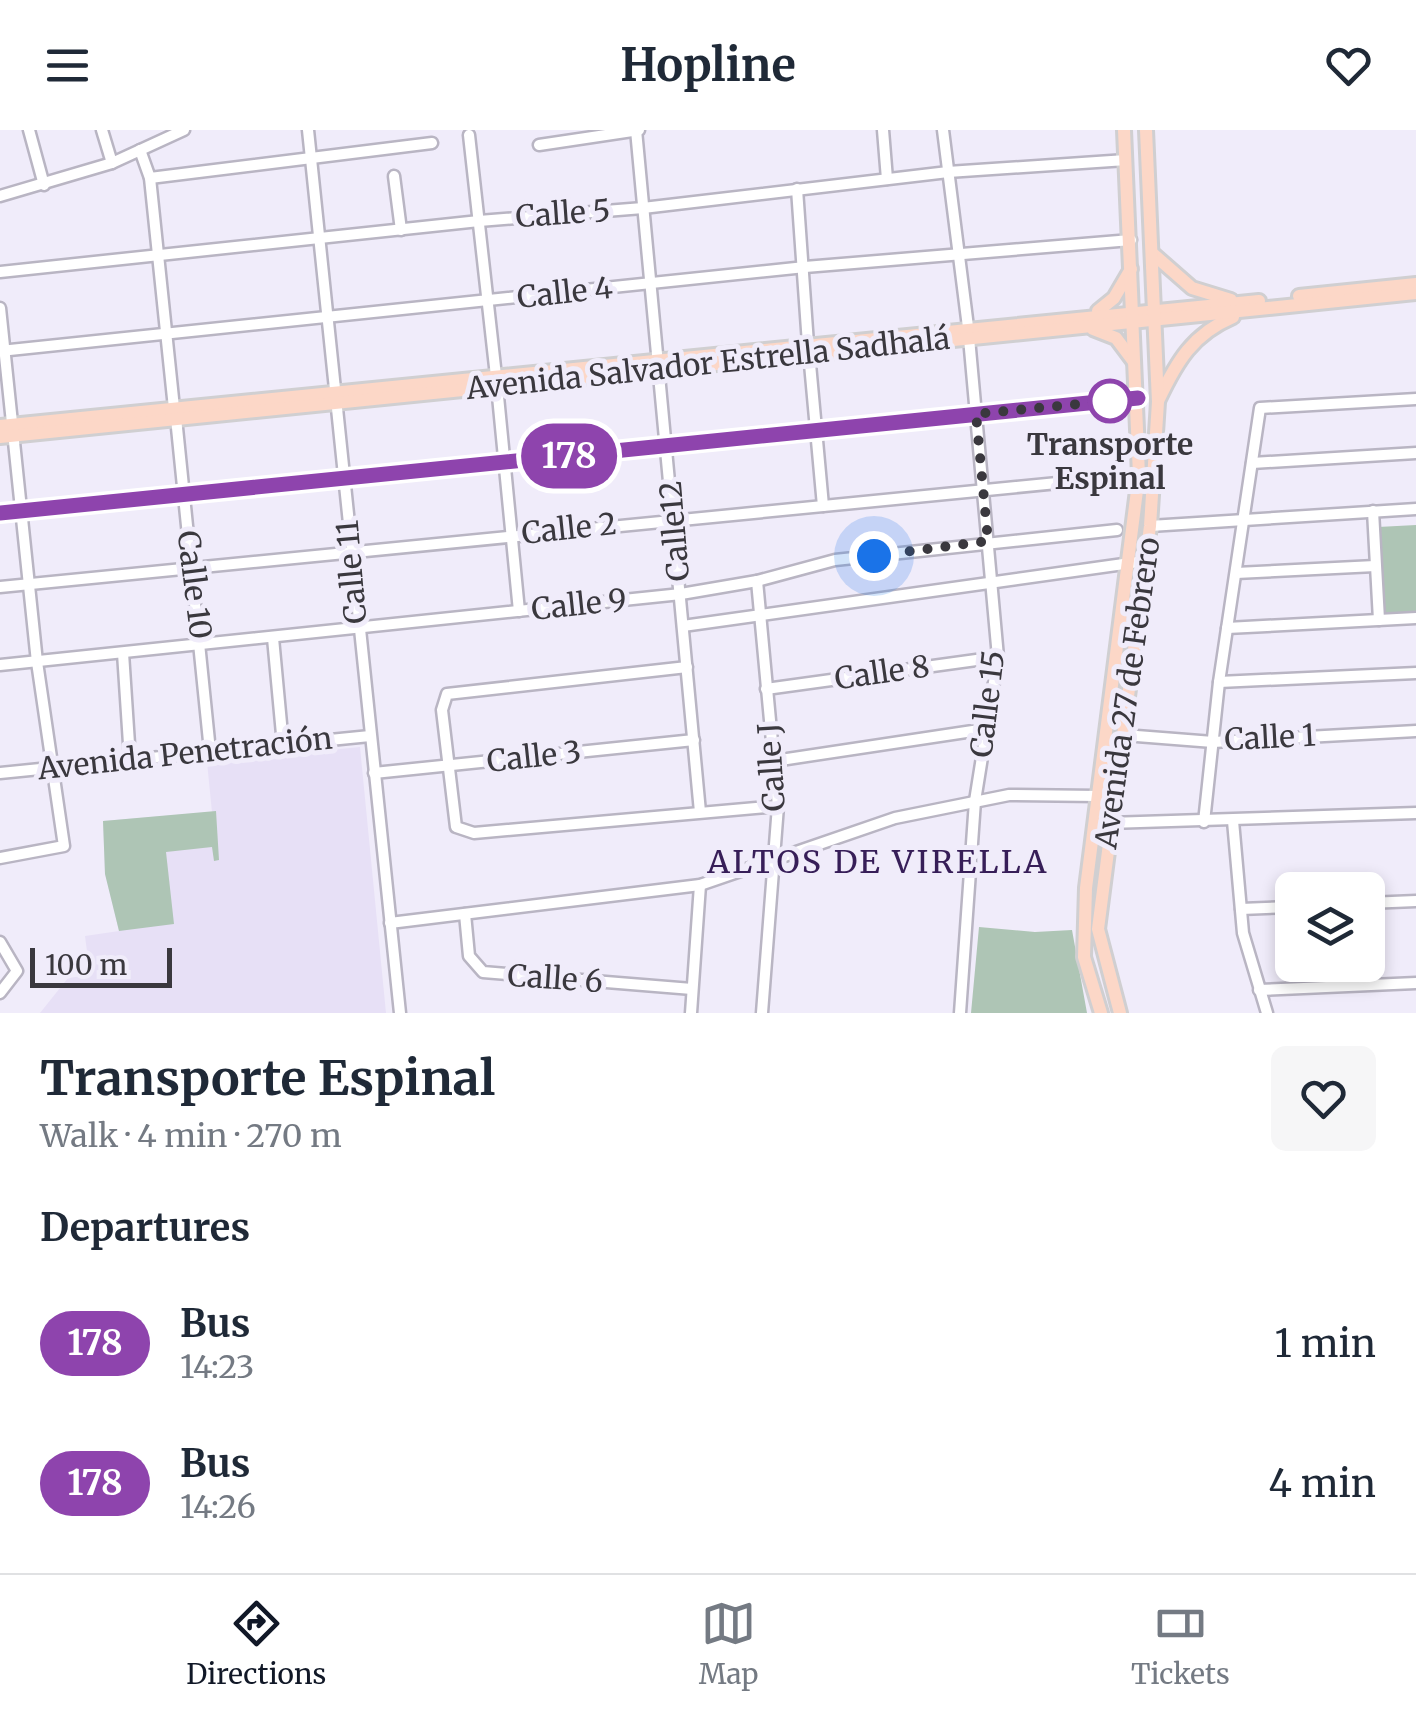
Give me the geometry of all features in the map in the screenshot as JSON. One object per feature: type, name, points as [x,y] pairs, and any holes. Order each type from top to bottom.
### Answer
[{"type":"main road","name":"Avenida 27 de Febrero","points":[[1101,1013],[1084,957],[1086,888],[1139,475],[1124,130]]},
{"type":"main road","name":"Avenida 27 de Febrero","points":[[1120,1013],[1098,928],[1150,526],[1158,402],[1146,130]]},
{"type":"main road","points":[[1152,253],[1192,288],[1258,305]]},
{"type":"main road","points":[[1080,322],[1114,298],[1132,267]]},
{"type":"main road","name":"Avenida Salvador Estrella Sadhalá","points":[[1258,305],[1416,284]]},
{"type":"main road","name":"Avenida Salvador Estrella Sadhalá","points":[[6,431],[968,332],[1416,293]]},
{"type":"main road","points":[[1158,402],[1177,361],[1199,335],[1258,305]]},
{"type":"main road","points":[[1080,322],[1107,331],[1136,366]]},
{"type":"street","points":[[29,130],[44,186]]},
{"type":"street","points":[[102,130],[112,163]]},
{"type":"street","points":[[0,196],[112,163],[182,130]]},
{"type":"street","name":"Calle 11","points":[[308,130],[356,630],[400,1013]]},
{"type":"street","points":[[539,145],[638,130]]},
{"type":"street","name":"Calle12","points":[[638,130],[700,812]]},
{"type":"street","points":[[883,130],[887,179]]},
{"type":"street","name":"Calle 15","points":[[943,130],[968,332],[998,657],[975,801],[960,1013]]},
{"type":"street","points":[[469,134],[518,611]]},
{"type":"street","points":[[150,178],[432,142]]},
{"type":"street","name":"Calle 10","points":[[140,150],[150,178],[182,493],[202,643],[210,751]]},
{"type":"street","name":"Calle 5","points":[[0,272],[479,221],[643,208],[948,172],[1126,160]]},
{"type":"street","points":[[394,176],[401,230]]},
{"type":"street","points":[[797,189],[823,506]]},
{"type":"street","name":"Calle 4","points":[[2,351],[805,267],[1131,240]]},
{"type":"street","points":[[0,308],[6,431],[22,510],[37,662],[64,846],[0,858]]},
{"type":"street","points":[[0,513],[1138,398]]},
{"type":"street","points":[[1204,822],[1218,682],[1260,408],[1416,399]]},
{"type":"street","points":[[1252,463],[1416,453]]},
{"type":"street","name":"Calle 2","points":[[0,587],[1139,475]]},
{"type":"street","points":[[1150,526],[1416,509]]},
{"type":"street","points":[[1373,512],[1378,620]]},
{"type":"street","name":"Calle 9","points":[[0,665],[681,594],[757,581],[836,560],[1117,530]]},
{"type":"street","points":[[684,626],[1145,561]]},
{"type":"street","points":[[1236,573],[1376,566]]},
{"type":"street","name":"Calle J","points":[[757,581],[778,806],[762,1013]]},
{"type":"street","points":[[1228,628],[1416,618]]},
{"type":"street","points":[[274,638],[283,745]]},
{"type":"street","points":[[123,654],[130,759]]},
{"type":"street","name":"Calle 8","points":[[766,689],[998,657]]},
{"type":"street","points":[[687,667],[447,694],[442,710],[451,814],[460,831],[474,834],[778,806]]},
{"type":"street","points":[[1218,682],[1416,672]]},
{"type":"street","points":[[774,760],[986,730]]},
{"type":"street","name":"Calle 1","points":[[1124,734],[1213,742],[1416,730]]},
{"type":"street","name":"Avenida Penetración","points":[[0,774],[370,736]]},
{"type":"street","name":"Calle 3","points":[[374,773],[694,740]]},
{"type":"street","points":[[390,923],[700,886],[895,818],[1010,795],[1098,796],[1110,823],[1416,812]]},
{"type":"street","points":[[1234,821],[1241,909],[1267,1013]]},
{"type":"street","points":[[690,1013],[700,886]]},
{"type":"street","points":[[1385,902],[1416,901]]},
{"type":"street","points":[[1241,909],[1275,908]]},
{"type":"street","name":"Calle 6","points":[[465,914],[469,956],[483,972],[692,989]]},
{"type":"street","points":[[0,942],[17,971],[0,992]]},
{"type":"street","points":[[1259,990],[1416,983]]},
{"type":"shaded area","points":[[360,747],[386,1013],[40,1013],[68,978],[90,975],[85,936],[119,931],[105,874],[103,821],[212,812],[207,762]]},
{"type":"green space","points":[[1416,525],[1416,617],[1383,619],[1378,527]]},
{"type":"green space","points":[[216,811],[219,860],[214,861],[212,847],[166,852],[174,924],[119,931],[105,874],[103,821]]},
{"type":"green space","points":[[979,927],[1035,932],[1072,930],[1087,1013],[971,1013]]},
{"type":"bus line","name":"178","points":[[0,513],[1138,398]]},
{"type":"place","name":"Transporte Espinal","points":[[1110,401]]},
{"type":"district","name":"ALTOS DE VIRELLA","points":[[878,862]]},
{"type":"route","points":[[874,556],[988,541],[976,414],[1110,401]]}]
